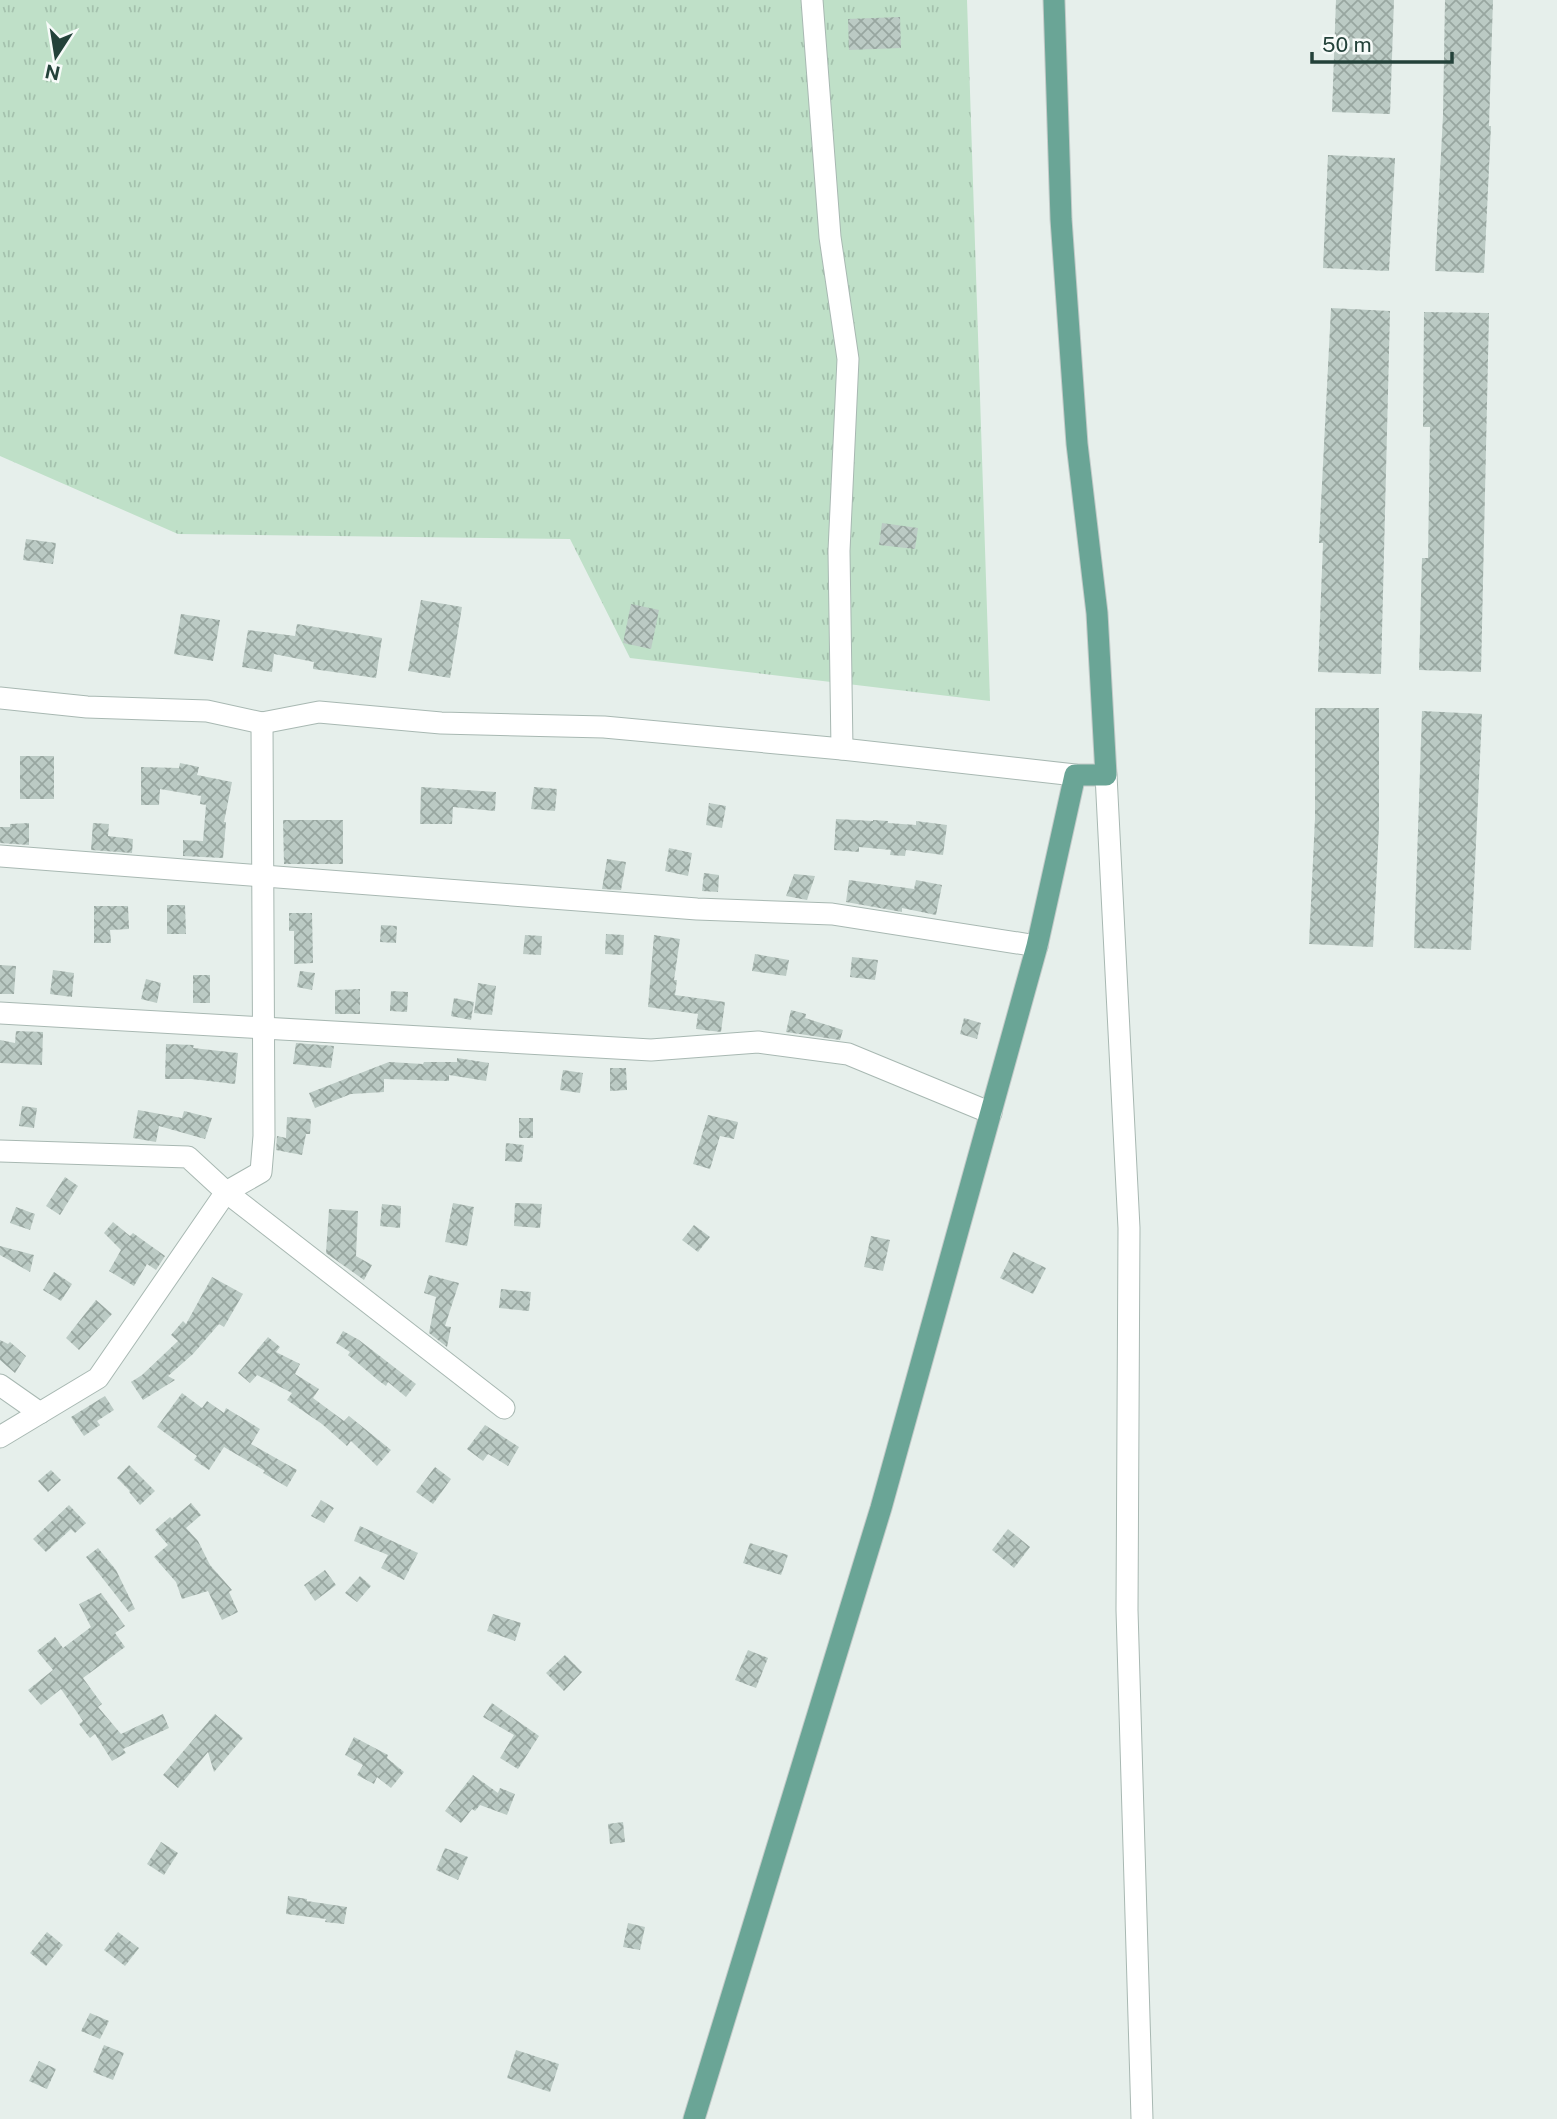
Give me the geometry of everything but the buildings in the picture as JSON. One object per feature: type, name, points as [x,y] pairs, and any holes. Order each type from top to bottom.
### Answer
[{"type":"main road","points":[[694,2119],[881,1508],[1037,946],[1075,775],[1106,775],[1097,613],[1076,444],[1061,219],[1054,0]]},
{"type":"street","points":[[812,0],[830,237],[848,359],[839,551],[842,749]]},
{"type":"street","points":[[0,698],[87,707],[207,711],[262,723],[319,712],[441,723],[604,727],[842,749],[1075,775]]},
{"type":"street","points":[[0,1437],[98,1378],[226,1192],[261,1172],[264,1136],[262,723]]},
{"type":"street","points":[[1106,775],[1129,1228],[1128,1610],[1142,2119]]},
{"type":"street","points":[[0,856],[696,909],[832,914],[1037,946]]},
{"type":"street","points":[[0,1013],[651,1050],[758,1042],[848,1054],[991,1113]]},
{"type":"street","points":[[0,1151],[188,1157],[226,1192],[504,1408]]},
{"type":"street","points":[[0,1385],[40,1413]]},
{"type":"green space","points":[[0,0],[967,0],[990,701],[630,658],[570,539],[178,534],[0,456]]}]
